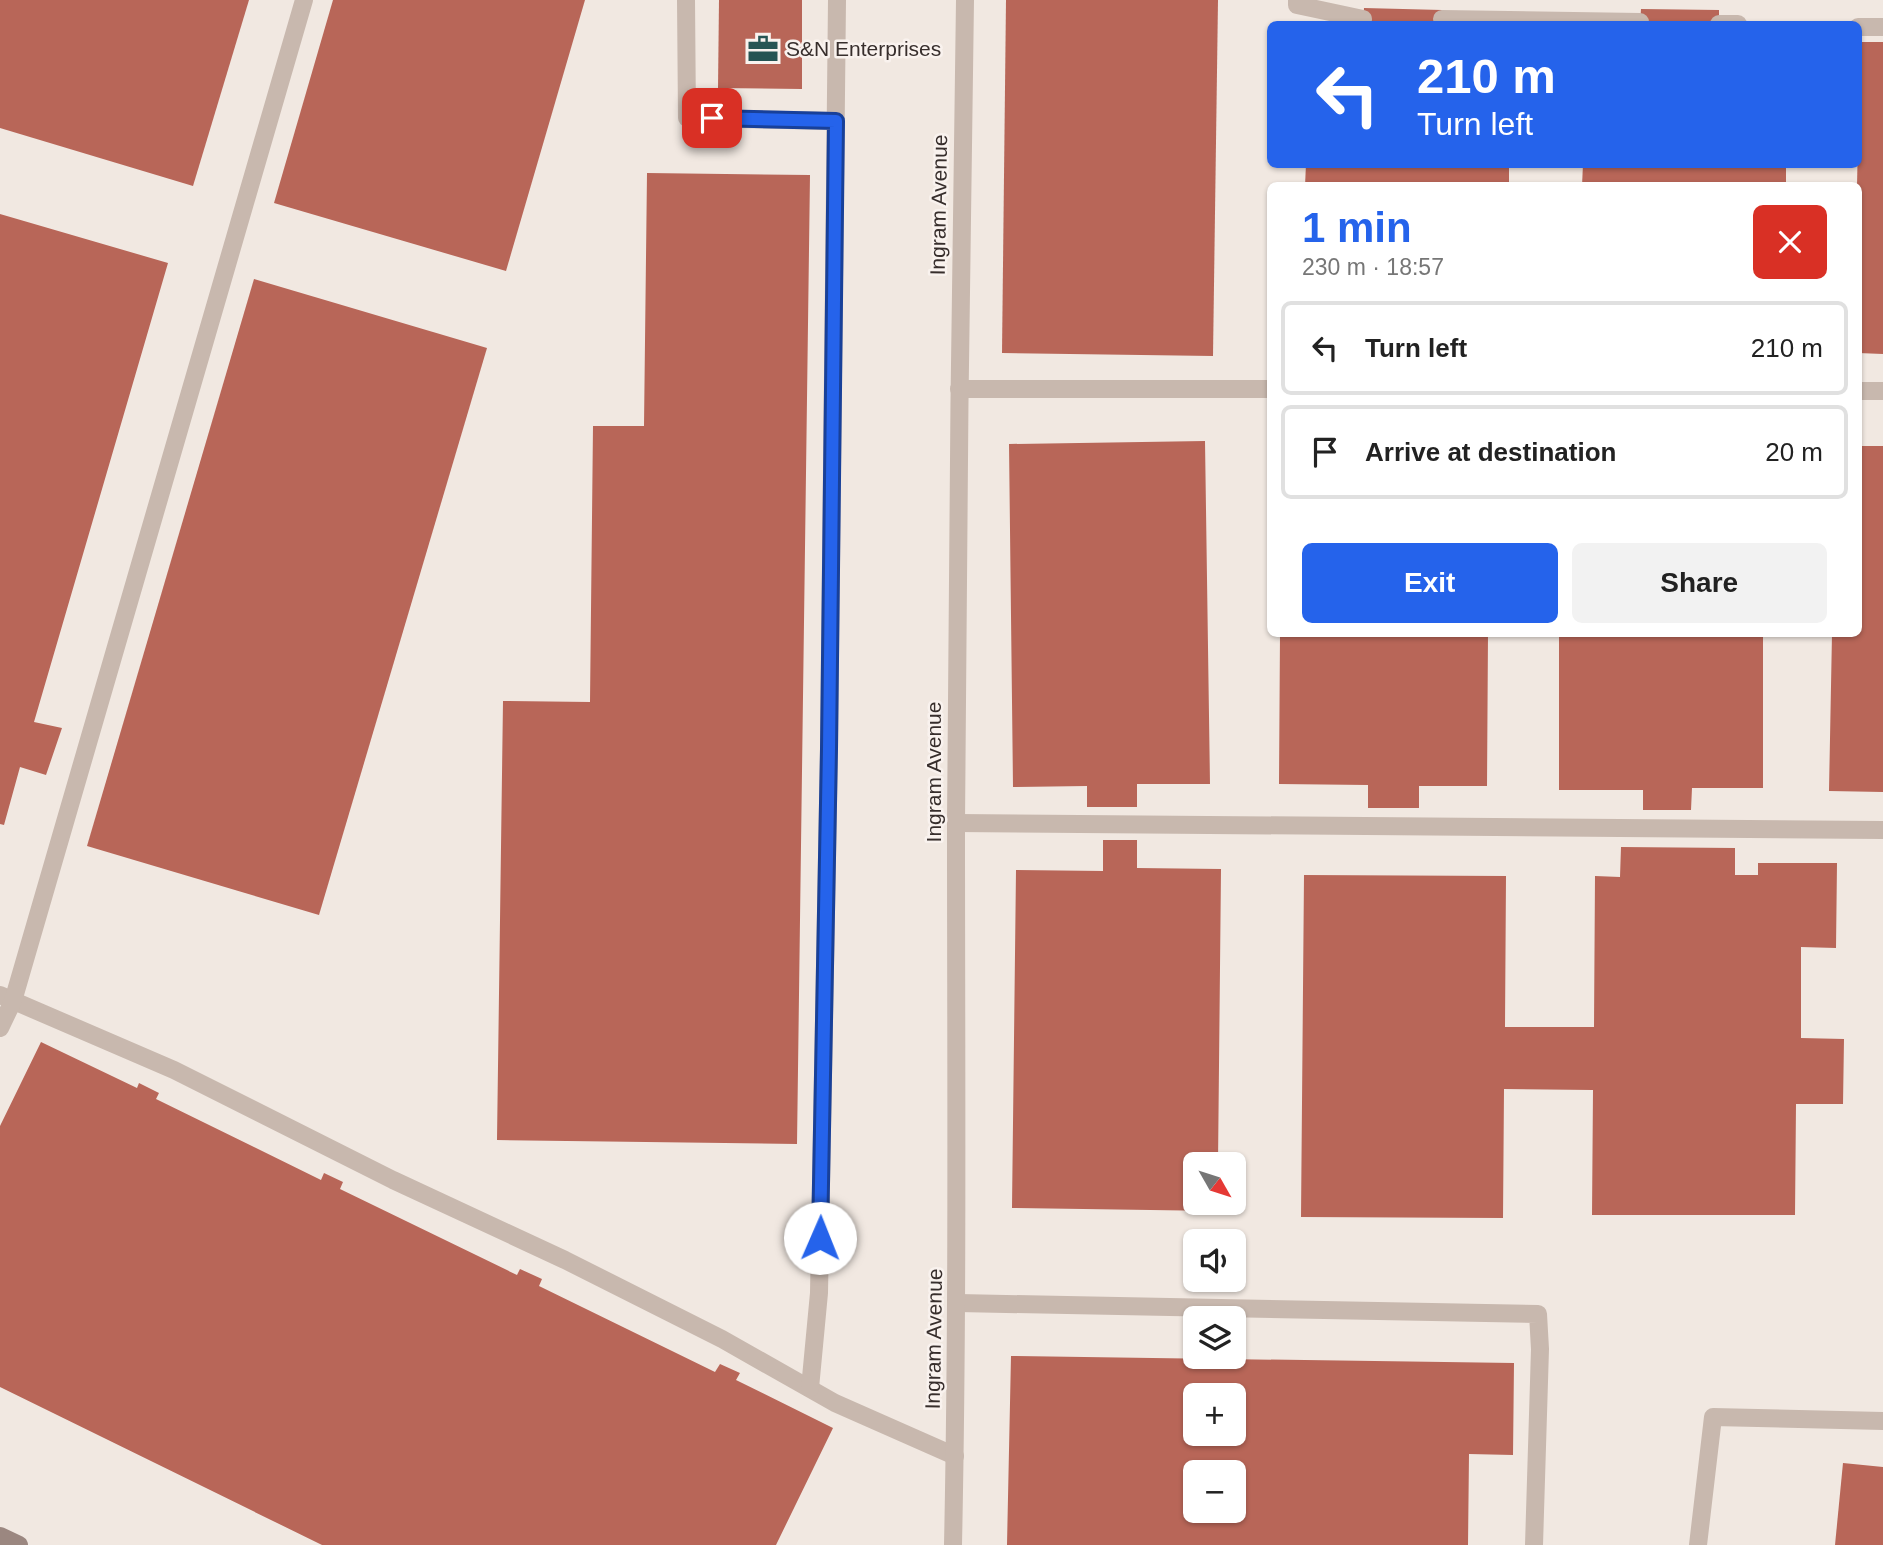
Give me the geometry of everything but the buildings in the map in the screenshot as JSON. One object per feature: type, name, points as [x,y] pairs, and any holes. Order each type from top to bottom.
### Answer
[{"type":"main road","points":[[0,1536],[19,1545]]},
{"type":"street","points":[[0,1028],[6,998],[304,0]]},
{"type":"street","points":[[686,0],[687,118],[836,121]]},
{"type":"street","points":[[810,1388],[819,1293],[829,763],[837,0]]},
{"type":"street","name":"Ingram Avenue","points":[[953,1545],[958,1303],[956,823],[965,0]]},
{"type":"street","points":[[1297,0],[1297,5],[1363,19]]},
{"type":"street","points":[[1442,19],[1574,21]]},
{"type":"street","points":[[1862,27],[1883,27]]},
{"type":"street","points":[[960,389],[1267,388]]},
{"type":"street","points":[[1862,391],[1883,391]]},
{"type":"street","points":[[956,823],[1883,830]]},
{"type":"street","points":[[6,998],[174,1070],[393,1180],[565,1260],[722,1339],[835,1403],[955,1456]]},
{"type":"street","points":[[958,1303],[1538,1314],[1540,1349],[1534,1545]]},
{"type":"street","points":[[1698,1545],[1713,1417],[1883,1421]]},
{"type":"place","name":"S&N Enterprises","points":[[763,49]]},
{"type":"route","points":[[712,118],[836,121],[820,1238]]}]
